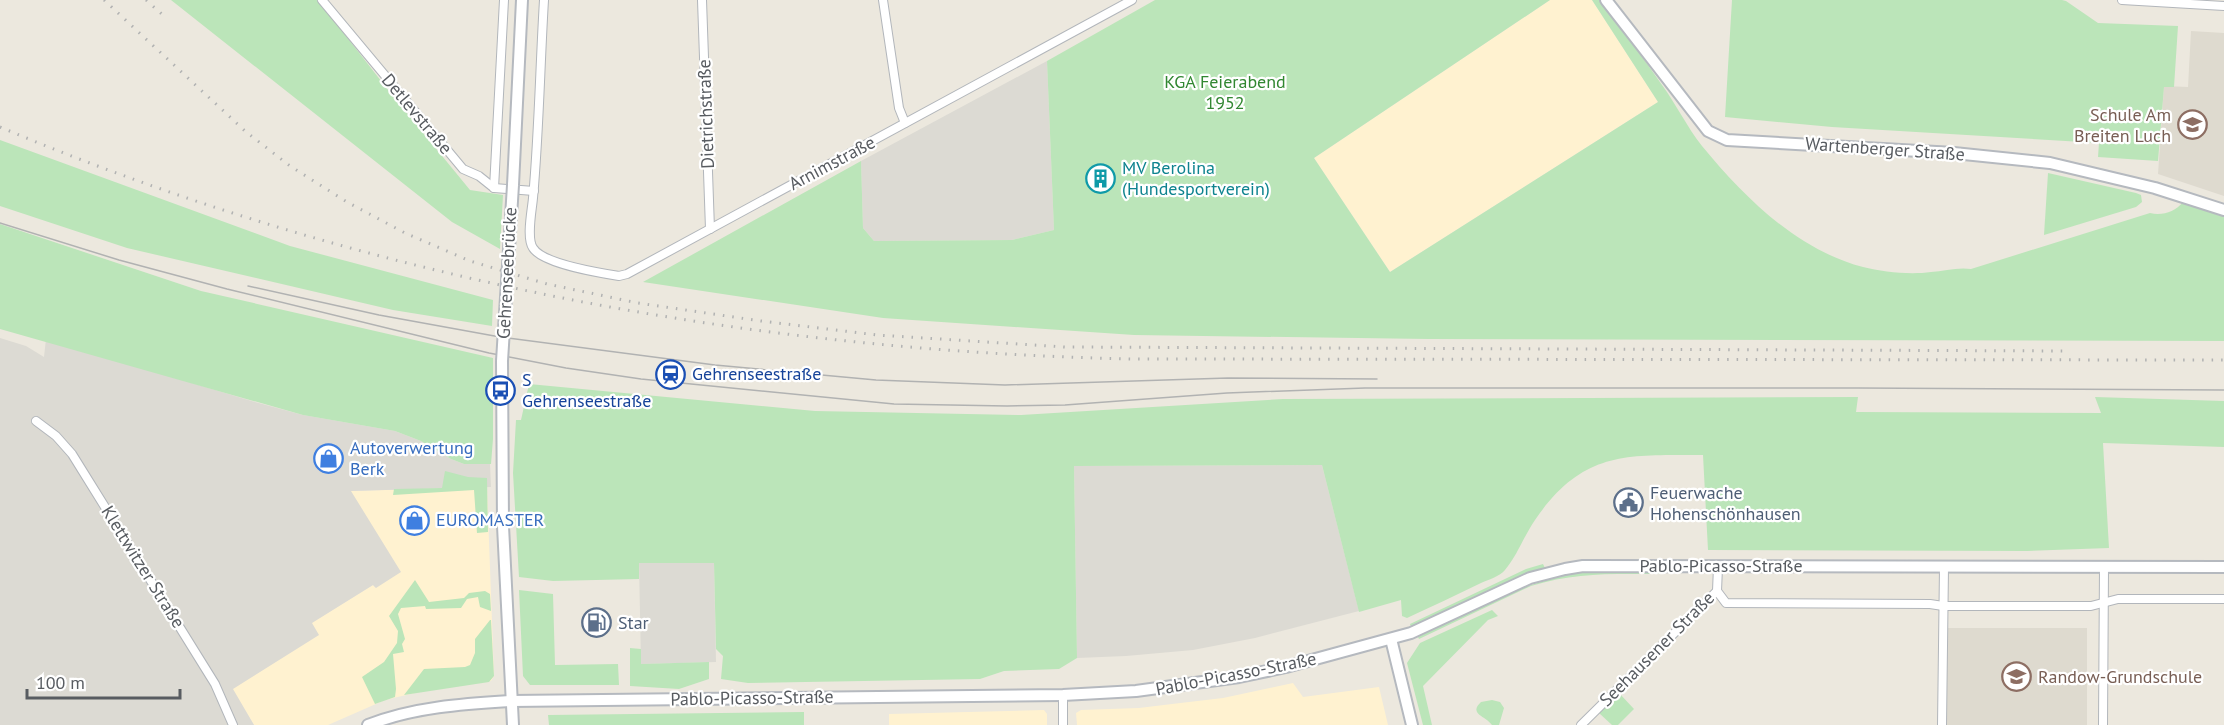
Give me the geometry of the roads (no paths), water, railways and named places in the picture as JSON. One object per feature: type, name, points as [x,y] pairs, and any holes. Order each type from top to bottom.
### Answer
[{"type":"main road","name":"Gehrenseebrücke","points":[[511,701],[503,526],[502,361],[522,0]]},
{"type":"main road","name":"Wartenberger Straße","points":[[1606,0],[1708,131],[1718,137],[1727,140],[1954,153],[2050,164],[2155,188],[2224,210]]},
{"type":"main road","name":"Pablo-Picasso-Straße","points":[[368,725],[402,714],[429,709],[511,701],[1063,695],[1136,692],[1239,677],[1391,639],[1420,630],[1516,584],[1547,573],[1592,566],[2224,567]]},
{"type":"main road","points":[[1391,639],[1412,725]]},
{"type":"main road","points":[[511,701],[513,725]]},
{"type":"street","name":"Detlevstraße","points":[[322,0],[463,169],[479,176],[494,188],[534,191]]},
{"type":"street","points":[[494,188],[504,0]]},
{"type":"street","points":[[534,191],[544,0]]},
{"type":"street","name":"Dietrichstraße","points":[[702,0],[710,229]]},
{"type":"street","points":[[883,0],[899,108],[905,123]]},
{"type":"street","name":"Arnimstraße","points":[[534,191],[529,239],[532,248],[548,258],[567,265],[619,276],[627,274],[1132,0]]},
{"type":"street","points":[[2122,0],[2224,6]]},
{"type":"street","name":"Klettwitzer Straße","points":[[36,421],[56,436],[72,454],[210,675],[233,725]]},
{"type":"street","name":"Seehausener Straße","points":[[1581,725],[1717,591],[1718,567]]},
{"type":"street","points":[[1942,725],[1944,567]]},
{"type":"street","points":[[2103,725],[2104,567]]},
{"type":"street","name":"Pablo-Picasso-Straße","points":[[1717,591],[1726,603],[2091,606],[2118,599],[2224,599]]},
{"type":"street","points":[[1063,695],[1063,725]]},
{"type":"tram line","points":[[0,223],[119,260],[227,289],[489,353],[566,368],[641,379],[894,404],[1065,405],[1227,393],[1365,388],[2224,390]]},
{"type":"tram line","points":[[248,286],[379,315],[500,337],[715,365],[876,380],[1005,385],[1228,378],[1377,379]]},
{"type":"railway","points":[[104,0],[245,131],[290,166],[347,202],[405,233],[470,261],[547,284],[638,303],[877,335],[1065,347],[2065,351]]},
{"type":"railway","points":[[146,0],[164,16]]},
{"type":"railway","points":[[0,127],[136,180],[274,226],[414,265],[556,297],[699,322],[843,341],[989,353],[1134,359],[2224,360]]},
{"type":"place","name":"Schule Am Breiten Luch","points":[[2192,125]]},
{"type":"place","name":"MV Berolina (Hundesportverein)","points":[[1101,178]]},
{"type":"place","name":"Gehrenseestraße","points":[[671,374]]},
{"type":"place","name":"S Gehrenseestraße","points":[[501,390]]},
{"type":"place","name":"Autoverwertung Berk","points":[[329,458]]},
{"type":"place","name":"Feuerwache Hohenschönhausen","points":[[1629,503]]},
{"type":"place","name":"EUROMASTER","points":[[415,520]]},
{"type":"place","name":"Star","points":[[597,623]]},
{"type":"place","name":"Randow-Grundschule","points":[[2017,677]]},
{"type":"park label","name":"KGA Feierabend 1952","points":[[1225,92]]}]
